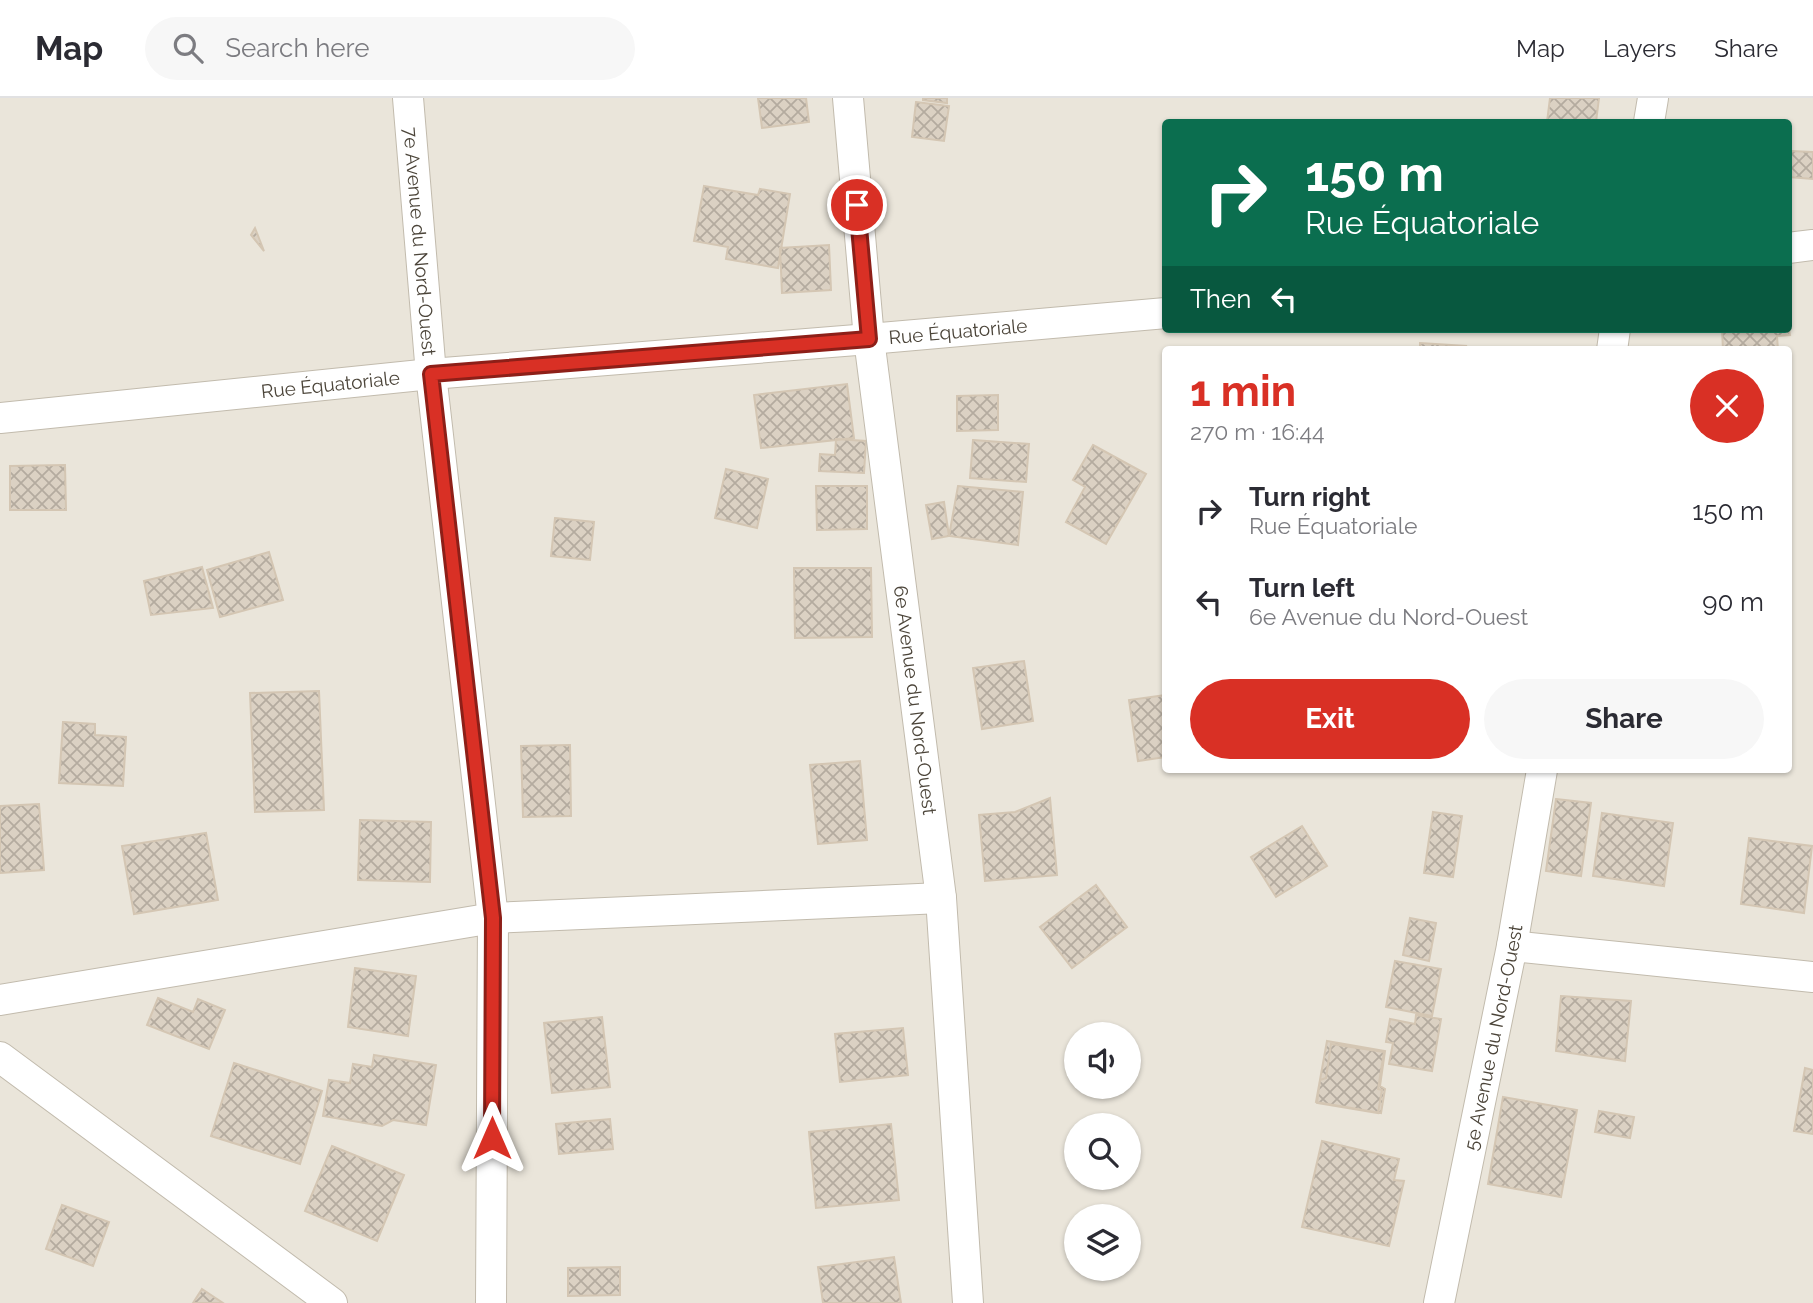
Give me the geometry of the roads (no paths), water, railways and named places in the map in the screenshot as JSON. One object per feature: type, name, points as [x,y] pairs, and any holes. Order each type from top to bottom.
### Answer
[{"type":"street","name":"7e Avenue du Nord-Ouest","points":[[408,98],[431,374],[493,918],[491,1303]]},
{"type":"street","name":"6e Avenue du Nord-Ouest","points":[[848,98],[869,339],[941,898],[968,1303]]},
{"type":"street","points":[[1650,119],[1653,98]]},
{"type":"street","points":[[1792,248],[1813,245]]},
{"type":"street","name":"Rue Équatoriale","points":[[0,418],[431,374],[1162,313]]},
{"type":"street","name":"5e Avenue du Nord-Ouest","points":[[1439,1303],[1512,946],[1541,773]]},
{"type":"street","points":[[0,1000],[493,918],[941,898]]},
{"type":"street","points":[[1512,946],[1813,977]]},
{"type":"street","points":[[0,1057],[332,1303]]}]
